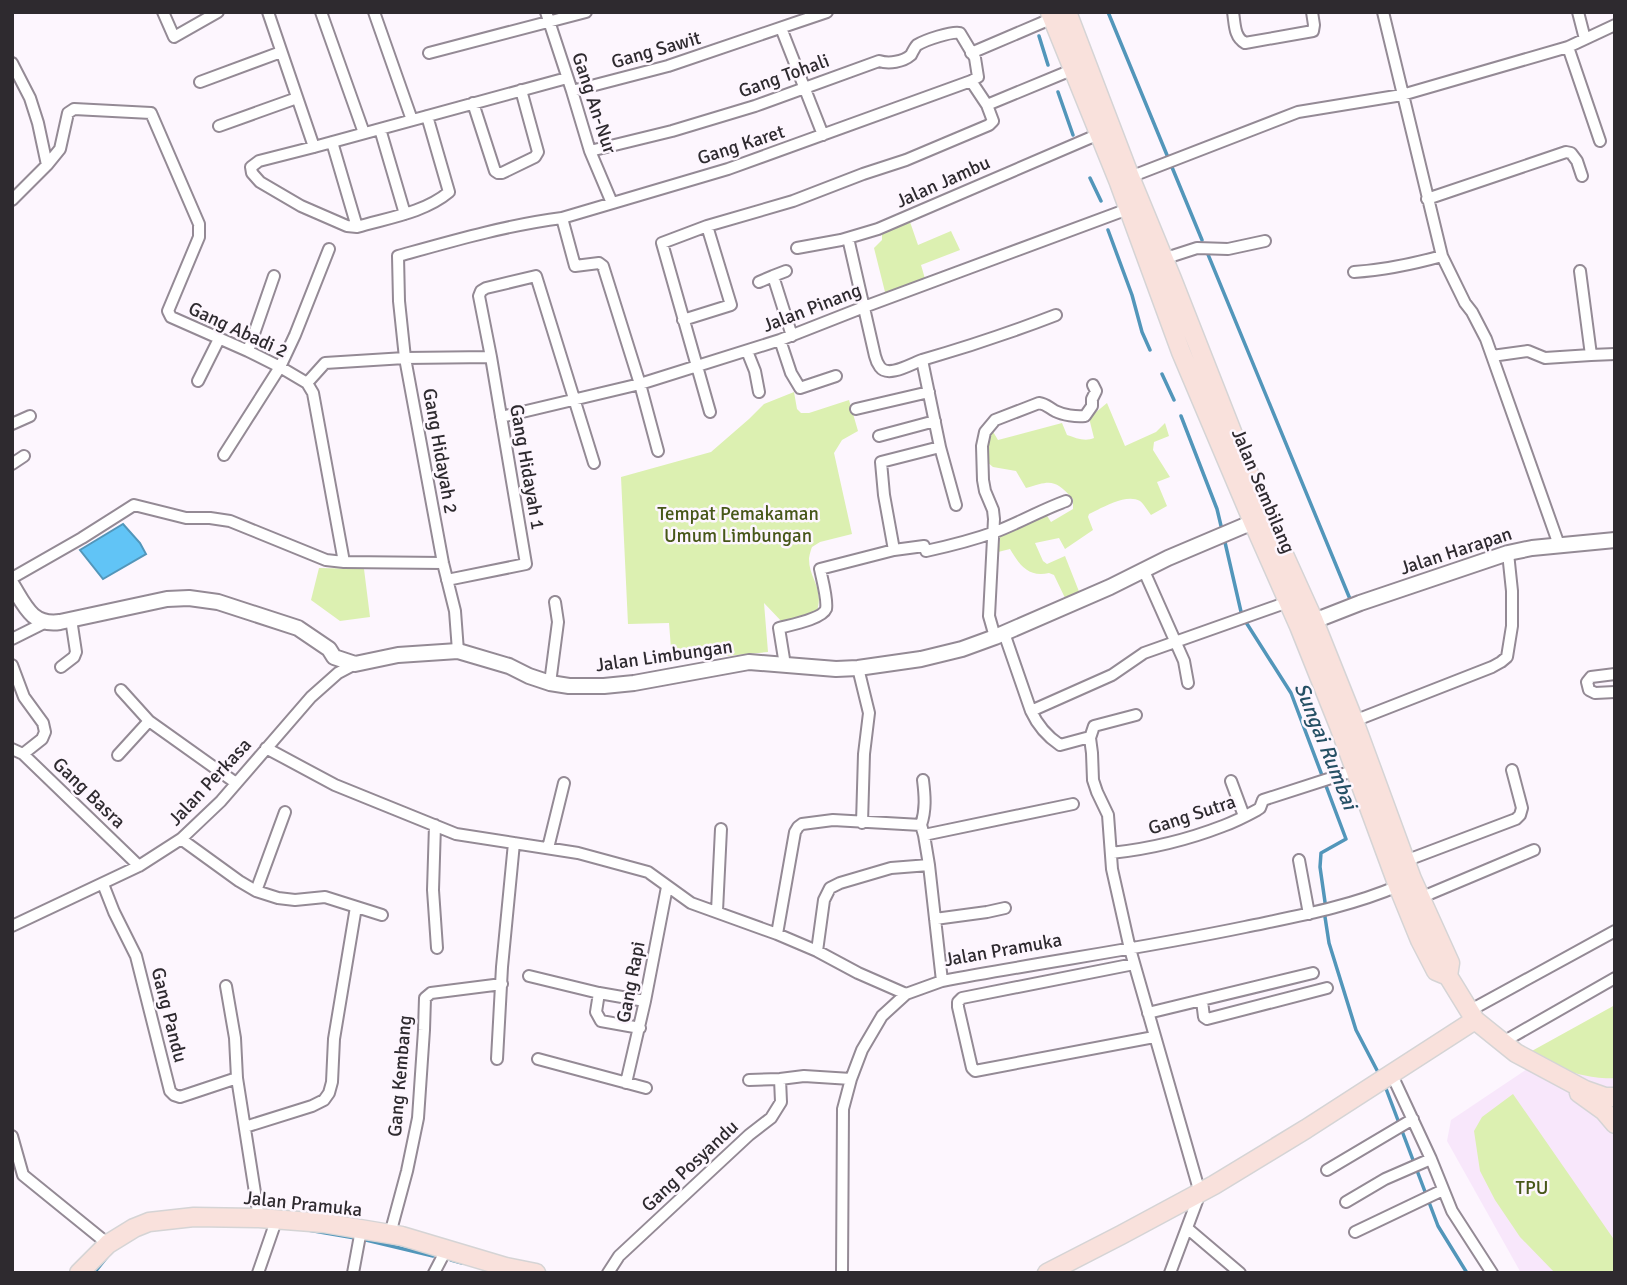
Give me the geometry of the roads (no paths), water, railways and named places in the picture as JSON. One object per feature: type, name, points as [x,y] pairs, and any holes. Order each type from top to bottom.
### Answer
[{"type":"main road","name":"Jalan Sembilang","points":[[1057,14],[1074,69],[1181,352],[1339,726],[1420,940],[1445,970],[1472,1016],[1516,1053],[1585,1090],[1605,1097],[1615,1097]]},
{"type":"main road","name":"Jalan Sembilang","points":[[1057,14],[1130,177],[1267,517],[1314,621],[1354,721],[1445,970]]},
{"type":"main road","points":[[1047,1273],[1200,1193],[1253,1162],[1373,1086],[1472,1016]]},
{"type":"main road","name":"Jalan Sembilang","points":[[1554,1074],[1604,1111],[1615,1124]]},
{"type":"main road","name":"Jalan Pramuka","points":[[79,1273],[123,1233],[149,1222],[194,1217],[324,1223],[402,1236],[469,1255],[505,1270],[536,1273]]},
{"type":"street","points":[[163,12],[174,37],[218,12]]},
{"type":"street","points":[[268,12],[314,147]]},
{"type":"street","points":[[321,12],[364,134]]},
{"type":"street","points":[[374,12],[412,120]]},
{"type":"street","points":[[429,53],[547,17],[586,12]]},
{"type":"street","name":"Gang Sawit","points":[[572,91],[668,66],[827,12]]},
{"type":"street","points":[[1233,12],[1237,35],[1239,40],[1245,43],[1313,31],[1312,12]]},
{"type":"street","points":[[1578,12],[1585,39]]},
{"type":"street","points":[[1384,13],[1442,256],[1486,338],[1559,545]]},
{"type":"street","points":[[710,412],[662,243],[707,226],[793,201],[906,160],[989,125],[993,121],[987,105],[971,81],[978,77],[975,58],[971,53],[1057,14]]},
{"type":"street","name":"Gang An-Nur","points":[[547,17],[590,151],[612,203]]},
{"type":"street","points":[[1130,177],[1298,112],[1402,95],[1568,47],[1615,25]]},
{"type":"street","points":[[782,28],[823,135]]},
{"type":"street","name":"Gang Tohali","points":[[590,151],[744,110],[879,61],[888,64],[904,59],[917,46],[951,32],[960,33],[971,53]]},
{"type":"street","points":[[1568,47],[1600,141]]},
{"type":"street","points":[[200,82],[281,52]]},
{"type":"street","points":[[12,63],[30,98],[47,165]]},
{"type":"street","points":[[987,105],[1074,69]]},
{"type":"street","points":[[427,116],[449,192],[436,202],[405,214],[357,227],[347,226],[301,206],[260,182],[252,173],[251,167],[259,161],[567,78]]},
{"type":"street","name":"Gang Karet","points":[[398,256],[481,234],[562,218],[728,169],[971,81]]},
{"type":"street","points":[[473,103],[495,171],[502,173],[535,157],[538,152],[521,90]]},
{"type":"street","points":[[219,126],[297,98]]},
{"type":"street","name":"Gang Abadi 2","points":[[12,200],[60,149],[64,122],[68,113],[74,109],[152,113],[200,230],[168,311],[171,317],[248,351],[307,383]]},
{"type":"street","points":[[380,129],[405,214]]},
{"type":"street","name":"Jalan Jambu","points":[[797,248],[878,229],[1099,134]]},
{"type":"street","points":[[332,142],[357,227]]},
{"type":"street","points":[[1427,199],[1566,152],[1571,153],[1577,161],[1582,176]]},
{"type":"street","name":"Jalan Pinang","points":[[501,417],[640,384],[747,351],[1128,209]]},
{"type":"street","points":[[562,218],[575,266],[599,263],[603,266],[658,452]]},
{"type":"street","points":[[683,320],[731,305],[707,226]]},
{"type":"street","points":[[848,238],[875,356],[880,368],[886,372],[958,350],[1056,314]]},
{"type":"street","points":[[1163,259],[1197,248],[1223,249],[1265,241]]},
{"type":"street","points":[[224,456],[280,367],[329,249]]},
{"type":"street","name":"Gang Hidayah 2","points":[[398,256],[405,358],[443,563],[455,611],[458,651]]},
{"type":"street","points":[[1354,272],[1381,271],[1442,256]]},
{"type":"street","points":[[759,282],[786,271]]},
{"type":"street","points":[[1580,271],[1591,355]]},
{"type":"street","points":[[248,351],[274,276]]},
{"type":"street","name":"Gang Hidayah 1","points":[[447,580],[526,564],[479,296],[481,291],[536,276],[575,400]]},
{"type":"street","points":[[773,276],[792,336]]},
{"type":"street","points":[[198,381],[219,339]]},
{"type":"street","points":[[780,340],[791,373],[800,388],[835,376]]},
{"type":"street","points":[[747,351],[759,392]]},
{"type":"street","points":[[1492,356],[1526,351],[1545,358],[1615,354]]},
{"type":"street","points":[[344,562],[313,393],[307,383],[325,363],[405,358],[491,357]]},
{"type":"street","points":[[922,360],[940,447],[956,505]]},
{"type":"street","points":[[1090,738],[1060,745],[1047,734],[1031,711],[1000,635],[989,616],[993,510],[985,491],[982,457],[984,437],[995,420],[1044,403],[1060,413],[1085,416],[1092,406],[1096,391],[1093,385]]},
{"type":"street","points":[[856,409],[929,392]]},
{"type":"street","points":[[575,400],[594,463]]},
{"type":"street","points":[[12,424],[30,416]]},
{"type":"street","points":[[879,436],[935,421]]},
{"type":"street","points":[[894,550],[881,462],[940,447]]},
{"type":"street","points":[[12,464],[24,456]]},
{"type":"street","points":[[785,665],[779,628],[821,616],[825,611],[820,569],[894,550],[924,545],[926,551],[993,533],[1066,501]]},
{"type":"street","points":[[12,578],[134,505],[186,518],[230,521],[326,560],[443,563]]},
{"type":"street","name":"Jalan Limbungan","points":[[355,664],[398,655],[458,651],[498,662],[550,683],[569,686],[604,686],[660,679],[749,662],[836,669],[858,668],[940,655],[1000,635],[1253,522]]},
{"type":"street","name":"Jalan Harapan","points":[[1314,621],[1508,553],[1615,540]]},
{"type":"street","points":[[1354,721],[1492,667],[1507,657],[1512,603],[1508,553]]},
{"type":"street","points":[[1144,570],[1184,661],[1188,683]]},
{"type":"street","points":[[12,585],[32,615],[54,623],[167,599],[189,597],[218,602],[298,628],[329,649],[338,673]]},
{"type":"street","points":[[550,683],[558,622],[555,602]]},
{"type":"street","points":[[1031,711],[1112,675],[1144,653],[1288,602]]},
{"type":"street","points":[[61,667],[74,657],[76,652],[71,619]]},
{"type":"street","points":[[12,639],[46,621]]},
{"type":"street","points":[[334,657],[355,664]]},
{"type":"street","name":"Jalan Perkasa","points":[[12,926],[139,866],[181,839],[221,801],[311,697],[338,673],[355,664]]},
{"type":"street","points":[[12,665],[24,697],[43,723],[45,732],[42,739],[23,754]]},
{"type":"street","points":[[858,668],[869,713],[864,754],[862,823]]},
{"type":"street","points":[[1615,674],[1591,677],[1587,681],[1592,692],[1615,692]]},
{"type":"street","points":[[121,690],[149,721],[236,783]]},
{"type":"street","points":[[1136,715],[1094,726],[1090,738],[1093,780],[1108,815],[1112,869],[1130,949],[1200,1193],[1170,1273]]},
{"type":"street","points":[[118,755],[149,721]]},
{"type":"street","name":"Gang Basra","points":[[12,748],[23,754],[139,866]]},
{"type":"street","points":[[266,748],[335,785],[456,834],[578,853],[648,872],[691,903],[777,934],[906,994]]},
{"type":"street","name":"Gang Sutra","points":[[1111,853],[1164,844],[1226,825],[1260,808],[1263,800],[1356,770]]},
{"type":"street","points":[[1405,861],[1516,819],[1522,808],[1512,770]]},
{"type":"street","points":[[923,780],[926,796],[923,830],[942,981]]},
{"type":"street","points":[[1231,781],[1244,816]]},
{"type":"street","points":[[548,848],[564,783]]},
{"type":"street","points":[[777,934],[795,832],[802,824],[833,820],[923,830],[1073,804]]},
{"type":"street","points":[[256,891],[285,812]]},
{"type":"street","points":[[435,825],[433,890],[437,948]]},
{"type":"street","points":[[717,911],[721,829]]},
{"type":"street","points":[[181,839],[256,891],[295,900],[325,898],[382,915]]},
{"type":"street","points":[[497,1059],[502,967],[514,843]]},
{"type":"street","points":[[1419,898],[1534,850]]},
{"type":"street","points":[[1299,860],[1309,914]]},
{"type":"street","points":[[817,951],[824,900],[830,888],[891,868],[929,865]]},
{"type":"street","name":"Gang Pandu","points":[[103,884],[136,956],[170,1091],[180,1097],[237,1078]]},
{"type":"street","name":"Jalan Pramuka","points":[[842,1273],[843,1109],[862,1050],[881,1016],[906,994],[942,981],[1130,949],[1326,911],[1373,897],[1398,886]]},
{"type":"street","name":"Gang Rapi","points":[[626,1083],[640,1028],[667,887]]},
{"type":"street","points":[[245,1127],[312,1106],[324,1100],[329,1093],[334,1039],[356,907]]},
{"type":"street","points":[[935,919],[1005,908]]},
{"type":"street","points":[[1472,1016],[1615,931]]},
{"type":"street","points":[[1134,964],[962,998],[958,1007],[972,1068],[975,1071],[1154,1037]]},
{"type":"street","points":[[1147,1013],[1312,973]]},
{"type":"street","points":[[529,976],[645,1001]]},
{"type":"street","points":[[1503,1042],[1615,978]]},
{"type":"street","name":"Gang Kembang","points":[[390,1234],[418,1118],[425,998],[431,993],[502,984]]},
{"type":"street","points":[[226,986],[245,1127],[267,1219],[258,1273]]},
{"type":"street","points":[[1202,1001],[1206,1019],[1327,988]]},
{"type":"street","points":[[599,993],[596,1012],[601,1021],[640,1028]]},
{"type":"street","points":[[538,1059],[646,1088]]},
{"type":"street","points":[[1391,1073],[1404,1124],[1420,1163],[1443,1190],[1452,1212],[1492,1273]]},
{"type":"street","points":[[749,1080],[804,1076],[851,1079]]},
{"type":"street","name":"Gang Posyandu","points":[[608,1273],[619,1256],[749,1135],[771,1118],[781,1102],[780,1079]]},
{"type":"street","points":[[1328,1170],[1404,1124]]},
{"type":"street","points":[[12,1136],[23,1175],[108,1244]]},
{"type":"street","points":[[1346,1202],[1420,1163]]},
{"type":"street","points":[[1355,1232],[1443,1190]]},
{"type":"street","points":[[1187,1228],[1240,1273]]},
{"type":"street","points":[[353,1273],[361,1230]]},
{"type":"street","points":[[434,1273],[446,1250]]},
{"type":"water","points":[[123,524],[146,554],[103,579],[80,550]]},
{"type":"waterway","points":[[1108,12],[1202,240]]},
{"type":"waterway","name":"Sungai Rumbai","points":[[1039,36],[1048,65]]},
{"type":"waterway","name":"Sungai Rumbai","points":[[1058,92],[1073,135]]},
{"type":"waterway","name":"Sungai Rumbai","points":[[1090,178],[1101,201]]},
{"type":"waterway","name":"Sungai Rumbai","points":[[1108,230],[1150,350]]},
{"type":"waterway","points":[[1207,252],[1350,599]]},
{"type":"waterway","name":"Sungai Rumbai","points":[[1162,374],[1174,400]]},
{"type":"waterway","name":"Sungai Rumbai","points":[[1181,416],[1217,509],[1222,530]]},
{"type":"waterway","name":"Sungai Rumbai","points":[[1224,538],[1242,616],[1291,693],[1346,839],[1321,853],[1325,917],[1329,943],[1356,1030],[1380,1076]]},
{"type":"waterway","name":"Sungai Rumbai","points":[[1385,1086],[1438,1226],[1467,1273]]},
{"type":"waterway","points":[[308,1230],[355,1238]]},
{"type":"waterway","points":[[366,1240],[433,1256]]},
{"type":"waterway","points":[[94,1273],[107,1257]]},
{"type":"waterway","points":[[451,1260],[462,1263]]},
{"type":"park label","name":"Tempat Pemakaman Umum Limbungan","points":[[738,525]]},
{"type":"park label","name":"TPU","points":[[1532,1188]]}]
